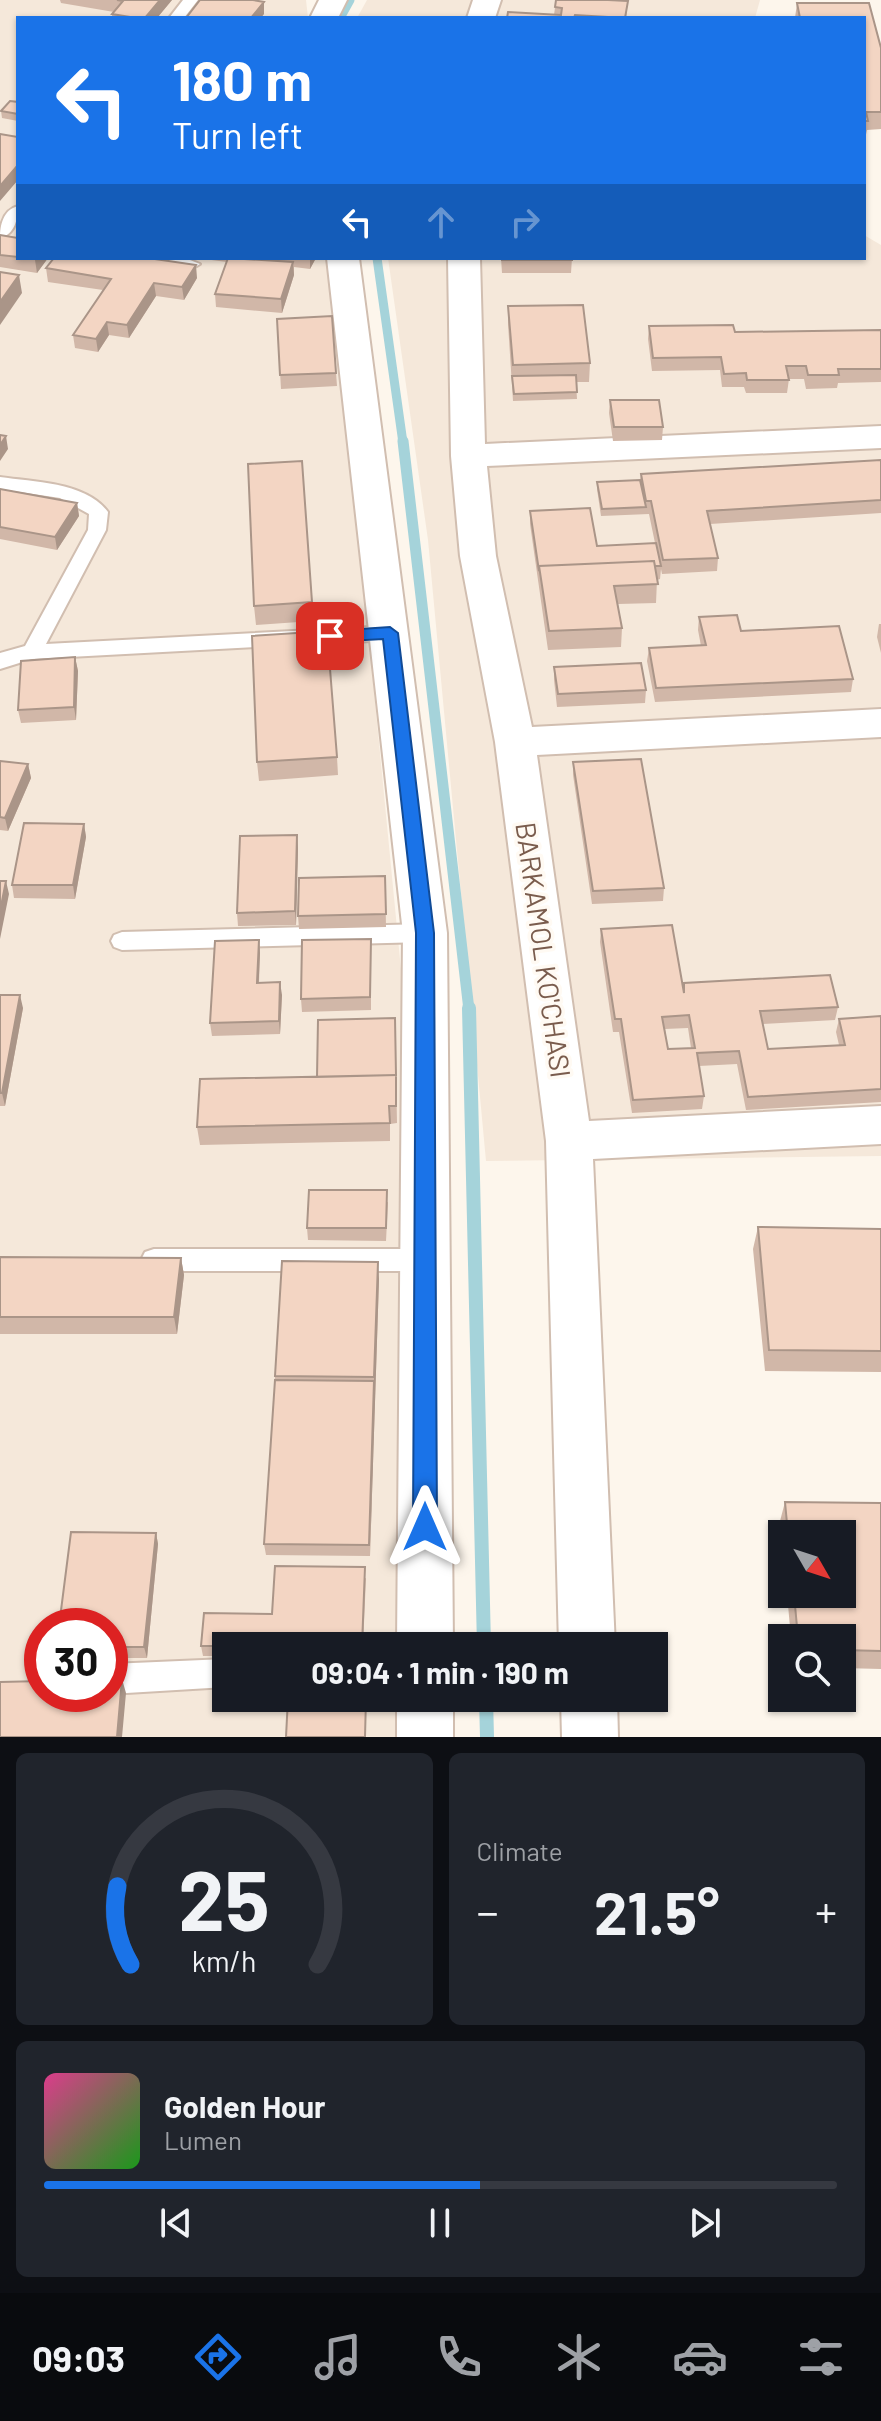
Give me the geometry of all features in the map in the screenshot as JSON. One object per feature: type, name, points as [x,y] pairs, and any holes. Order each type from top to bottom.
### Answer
[{"type":"street","points":[[343,260],[425,933],[425,1632]]},
{"type":"street","name":"BARKAMOL KO'CHASI","points":[[464,260],[468,456],[478,556],[515,742],[569,1141],[587,1632]]},
{"type":"street","points":[[468,456],[881,437]]},
{"type":"street","points":[[515,742],[881,723]]},
{"type":"street","points":[[569,1141],[881,1125]]},
{"type":"street","points":[[425,1712],[425,1737]]},
{"type":"street","points":[[589,1712],[590,1737]]},
{"type":"lane","points":[[178,16],[191,0]]},
{"type":"lane","points":[[0,234],[16,214]]},
{"type":"lane","points":[[164,260],[192,264]]},
{"type":"lane","points":[[0,483],[69,496],[89,502],[99,512],[97,530],[32,652]]},
{"type":"lane","points":[[0,662],[14,654],[32,652],[390,633]]},
{"type":"lane","points":[[122,941],[425,933]]},
{"type":"lane","points":[[126,1260],[425,1260]]},
{"type":"lane","points":[[128,1678],[212,1674]]},
{"type":"shaded area","points":[[0,0],[306,0],[308,16],[16,16],[16,260],[332,260],[409,1052],[397,1632],[212,1632],[212,1712],[395,1712],[395,1737],[0,1737]]},
{"type":"shaded area","points":[[367,0],[760,0],[756,16],[358,16]]},
{"type":"shaded area","points":[[866,236],[881,245],[881,1156],[486,1161],[428,540],[388,260],[866,260]]},
{"type":"building","points":[[117,0],[160,0],[147,16],[112,14],[123,1]]},
{"type":"building","points":[[200,0],[264,2],[253,16],[188,16]]},
{"type":"building","points":[[556,0],[628,1],[625,16],[507,16],[508,12],[561,15],[562,8],[555,7]]},
{"type":"building","points":[[797,3],[869,3],[881,48],[881,112],[866,112],[866,16],[800,16]]},
{"type":"building","points":[[10,101],[16,102],[16,114],[1,111]]},
{"type":"building","points":[[0,134],[16,137],[16,167],[0,186]]},
{"type":"building","points":[[0,235],[16,238],[16,257],[0,255]]},
{"type":"building","points":[[52,260],[162,260],[196,265],[182,287],[154,283],[127,325],[107,322],[96,339],[73,335],[111,279],[46,268]]},
{"type":"building","points":[[227,260],[293,262],[281,299],[215,294]]},
{"type":"building","points":[[0,272],[19,275],[0,302]]},
{"type":"building","points":[[583,305],[590,363],[513,365],[508,306]]},
{"type":"building","points":[[332,316],[336,373],[280,375],[277,319]]},
{"type":"building","points":[[733,325],[735,332],[881,330],[881,369],[838,369],[839,375],[808,375],[806,366],[786,366],[789,380],[747,380],[746,373],[724,374],[721,357],[653,358],[649,326]]},
{"type":"building","points":[[576,375],[577,392],[514,394],[512,376]]},
{"type":"building","points":[[610,400],[659,400],[663,427],[614,427]]},
{"type":"building","points":[[881,460],[881,500],[707,511],[718,558],[663,560],[651,501],[646,501],[641,474]]},
{"type":"building","points":[[302,461],[312,602],[254,606],[248,464]]},
{"type":"building","points":[[640,480],[646,507],[602,509],[597,482]]},
{"type":"building","points":[[0,489],[77,503],[55,537],[0,527]]},
{"type":"building","points":[[590,508],[597,546],[656,543],[661,566],[655,566],[654,561],[539,566],[539,571],[530,511]]},
{"type":"building","points":[[654,561],[658,584],[614,586],[622,628],[549,631],[539,566]]},
{"type":"building","points":[[737,615],[741,631],[839,626],[853,679],[656,688],[649,648],[706,645],[699,617]]},
{"type":"building","points":[[327,631],[337,757],[257,762],[252,636]]},
{"type":"building","points":[[75,657],[74,707],[18,710],[21,661]]},
{"type":"building","points":[[641,663],[646,690],[558,694],[554,667]]},
{"type":"building","points":[[641,759],[664,888],[593,891],[573,762]]},
{"type":"building","points":[[0,761],[28,764],[5,818],[0,817]]},
{"type":"building","points":[[24,823],[84,824],[73,885],[12,885]]},
{"type":"building","points":[[297,835],[295,911],[237,913],[240,836]]},
{"type":"building","points":[[385,876],[386,914],[298,916],[299,878]]},
{"type":"building","points":[[0,881],[6,881],[0,911]]},
{"type":"building","points":[[672,925],[684,993],[684,983],[830,975],[838,1007],[760,1011],[768,1049],[845,1045],[839,1019],[881,1016],[881,1089],[748,1097],[739,1051],[697,1053],[704,1096],[633,1100],[621,1019],[615,1019],[601,929]],"holes":[[[689,1015],[695,1048],[668,1049],[662,1017]]]},
{"type":"building","points":[[371,939],[370,997],[301,999],[302,940]]},
{"type":"building","points":[[259,940],[257,983],[280,982],[279,1021],[210,1023],[215,941]]},
{"type":"building","points":[[0,995],[20,995],[2,1093],[0,1093]]},
{"type":"building","points":[[395,1018],[396,1075],[317,1077],[318,1020]]},
{"type":"building","points":[[396,1075],[396,1106],[389,1106],[390,1123],[197,1127],[200,1079]]},
{"type":"building","points":[[309,1190],[387,1190],[386,1228],[307,1228]]},
{"type":"building","points":[[758,1227],[881,1229],[881,1351],[769,1350]]},
{"type":"building","points":[[0,1257],[181,1258],[174,1317],[0,1317]]},
{"type":"building","points":[[282,1261],[378,1262],[374,1377],[275,1376]]},
{"type":"building","points":[[275,1380],[374,1381],[369,1545],[264,1544]]},
{"type":"building","points":[[785,1502],[881,1503],[881,1651],[856,1650],[856,1624],[797,1624],[795,1608],[856,1608],[856,1520],[787,1520]]},
{"type":"building","points":[[71,1532],[156,1533],[144,1647],[128,1647],[128,1608],[61,1608]]},
{"type":"building","points":[[275,1566],[365,1567],[363,1632],[212,1632],[212,1646],[201,1646],[204,1613],[272,1614]]},
{"type":"building","points":[[24,1681],[24,1712],[119,1712],[117,1737],[0,1737],[0,1682]]},
{"type":"building","points":[[287,1712],[366,1712],[365,1737],[286,1737]]},
{"type":"waterway","points":[[341,16],[350,0]]},
{"type":"waterway","points":[[377,260],[403,443]]},
{"type":"waterway","points":[[403,441],[469,1010]]},
{"type":"waterway","points":[[469,1008],[484,1632]]},
{"type":"waterway","points":[[486,1712],[487,1737]]},
{"type":"route","points":[[330,636],[390,633],[425,933],[425,1527]]}]
